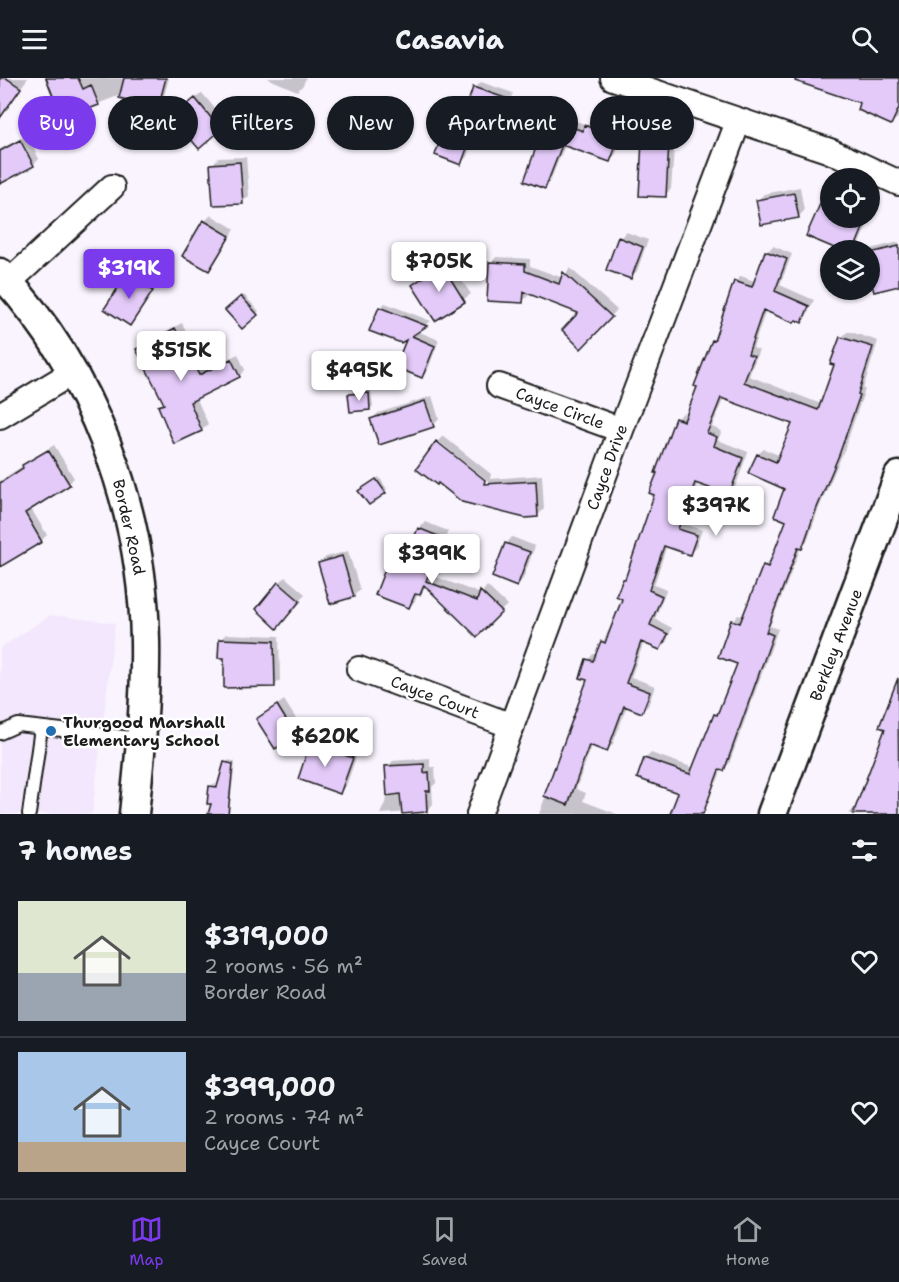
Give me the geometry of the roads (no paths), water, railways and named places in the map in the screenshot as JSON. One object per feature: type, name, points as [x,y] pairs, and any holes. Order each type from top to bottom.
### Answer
[{"type":"street","points":[[613,78],[738,122],[830,151],[899,183]]},
{"type":"street","name":"Cayce Drive","points":[[479,814],[738,122]]},
{"type":"street","points":[[4,277],[112,187]]},
{"type":"street","name":"Border Road","points":[[4,277],[25,300],[55,341],[73,372],[97,422],[120,483],[139,562],[145,640],[145,681],[134,814]]},
{"type":"street","points":[[0,416],[73,372]]},
{"type":"street","name":"Cayce Circle","points":[[499,386],[621,430]]},
{"type":"street","name":"Berkley Avenue","points":[[772,814],[899,476]]},
{"type":"street","name":"Cayce Court","points":[[359,669],[512,726]]},
{"type":"lane","points":[[0,733],[18,725],[141,739]]},
{"type":"lane","points":[[29,814],[41,728]]},
{"type":"place","name":"Thurgood Marshall Elementary School","points":[[51,731]]}]
